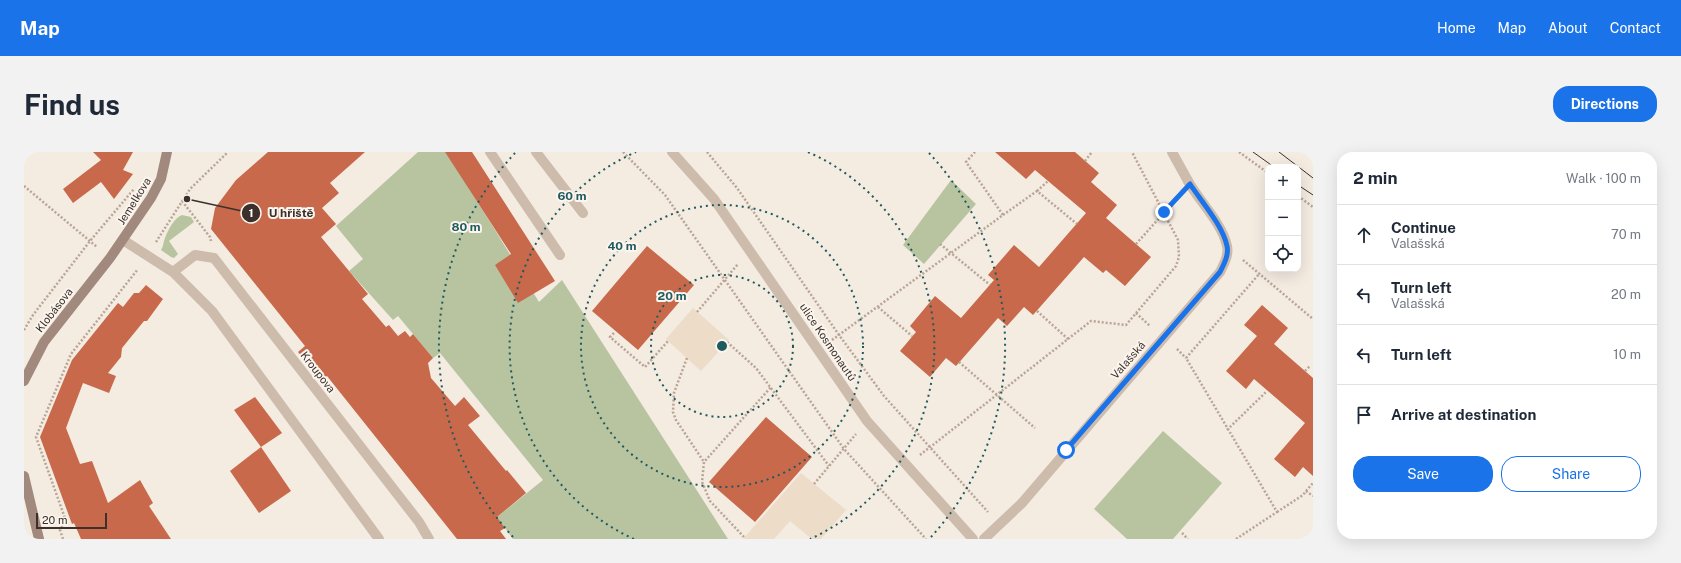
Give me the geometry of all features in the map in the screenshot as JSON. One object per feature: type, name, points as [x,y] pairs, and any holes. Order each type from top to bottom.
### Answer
[{"type":"street","name":"Jemelkova","points":[[110,258],[152,198],[161,179],[167,152]]},
{"type":"street","points":[[490,152],[560,255]]},
{"type":"street","points":[[536,152],[583,213]]},
{"type":"street","name":"ulice Kosmonautů","points":[[672,152],[714,199],[867,421],[974,539]]},
{"type":"street","points":[[1172,152],[1189,183],[1222,233],[1227,246]]},
{"type":"street","points":[[123,240],[173,272],[212,311],[379,539]]},
{"type":"street","name":"Valašská","points":[[984,539],[1022,503],[1220,272],[1226,260],[1227,246]]},
{"type":"street","points":[[173,272],[195,255],[214,258]]},
{"type":"street","name":"Klobásova","points":[[24,381],[44,342],[110,258]]},
{"type":"street","name":"Kroupova","points":[[214,258],[418,522],[429,539]]},
{"type":"street","points":[[24,476],[39,539]]},
{"type":"path","points":[[63,539],[60,530],[66,521],[36,437],[71,354],[147,256],[190,188],[228,152]]},
{"type":"path","points":[[623,152],[665,195],[844,449],[926,539]]},
{"type":"path","points":[[707,152],[737,188],[839,335],[884,396],[988,512]]},
{"type":"path","points":[[975,152],[966,162],[1003,215]]},
{"type":"path","points":[[1085,160],[1092,152]]},
{"type":"path","points":[[907,465],[1091,322],[1126,324],[1176,266],[1180,249],[1178,240],[1132,152]]},
{"type":"path","points":[[1239,152],[1265,171]]},
{"type":"path","points":[[818,350],[1037,191],[1048,181]]},
{"type":"path","points":[[1136,244],[1189,183]]},
{"type":"path","points":[[24,330],[33,315],[90,241],[138,185]]},
{"type":"path","points":[[24,186],[110,258]]},
{"type":"path","points":[[1037,191],[1077,224]]},
{"type":"path","points":[[1301,198],[1313,207]]},
{"type":"path","points":[[182,201],[210,237],[214,258]]},
{"type":"path","points":[[940,244],[990,285]]},
{"type":"path","points":[[1227,246],[1313,319]]},
{"type":"path","points":[[697,312],[750,250]]},
{"type":"path","points":[[1186,358],[1260,273]]},
{"type":"path","points":[[878,307],[912,336]]},
{"type":"path","points":[[1037,311],[1068,339]]},
{"type":"path","points":[[1136,313],[1155,331]]},
{"type":"path","points":[[614,333],[610,337],[645,367],[668,341]]},
{"type":"path","points":[[727,342],[756,368],[829,466]]},
{"type":"path","points":[[1172,345],[1186,358],[1227,430],[1277,512]]},
{"type":"path","points":[[687,358],[674,393],[673,412],[676,420],[704,462]]},
{"type":"path","points":[[959,362],[1035,428]]},
{"type":"path","points":[[1305,371],[1310,366]]},
{"type":"path","points":[[744,537],[710,501],[702,482],[704,462],[771,387]]},
{"type":"path","points":[[1227,430],[1267,391]]},
{"type":"path","points":[[814,484],[867,421]]},
{"type":"path","points":[[1236,539],[1303,495],[1313,483]]},
{"type":"path","points":[[1306,491],[1313,496]]},
{"type":"path","points":[[1182,534],[1188,539]]},
{"type":"green space","points":[[418,152],[446,152],[539,302],[562,280],[728,539],[513,539],[497,517],[543,480],[440,353],[433,358],[398,316],[393,320],[349,271],[363,259],[336,226]]},
{"type":"green space","points":[[951,180],[976,204],[924,264],[903,245]]},
{"type":"green space","points":[[182,215],[191,217],[194,222],[169,241],[178,254],[174,258],[161,250],[165,238],[174,221]]},
{"type":"green space","points":[[1163,431],[1222,483],[1173,539],[1127,539],[1094,509]]},
{"type":"shaded area","points":[[693,308],[729,340],[701,371],[666,339]]},
{"type":"shaded area","points":[[801,473],[846,510],[821,539],[812,539],[790,521],[774,539],[743,539]]},
{"type":"building","points":[[93,152],[133,152],[123,170],[133,174],[114,199],[101,182],[73,203],[63,189],[101,160]]},
{"type":"building","points":[[268,152],[365,152],[330,183],[339,193],[322,208],[336,224],[321,237],[368,294],[362,299],[386,327],[389,325],[398,336],[405,331],[410,337],[413,334],[433,358],[428,363],[431,378],[455,406],[464,397],[480,416],[468,425],[526,493],[497,517],[505,528],[500,531],[506,539],[457,539],[327,376],[321,380],[298,352],[305,346],[211,229],[215,208],[236,180]]},
{"type":"building","points":[[445,152],[472,152],[555,281],[518,303],[495,265],[511,254]]},
{"type":"building","points":[[995,152],[1075,152],[1099,173],[1091,182],[1117,205],[1106,218],[1151,257],[1125,286],[1106,270],[1103,273],[1084,257],[1033,315],[1024,307],[1007,326],[998,318],[956,366],[946,358],[930,377],[900,351],[916,332],[910,326],[935,296],[961,318],[994,280],[988,275],[1014,245],[1039,267],[1086,213],[1035,170],[1026,179]]},
{"type":"building","points":[[647,246],[694,285],[638,350],[592,311]]},
{"type":"building","points":[[146,285],[163,299],[147,321],[144,321],[122,348],[121,357],[108,373],[116,376],[109,393],[83,383],[66,428],[80,464],[92,461],[108,503],[140,480],[153,503],[149,506],[171,539],[81,539],[74,523],[72,524],[40,437],[72,360],[118,303],[123,307],[134,293],[139,293]]},
{"type":"building","points":[[1262,305],[1288,328],[1274,344],[1313,378],[1313,476],[1303,467],[1295,477],[1274,459],[1305,423],[1254,379],[1246,389],[1226,371],[1257,336],[1244,325]]},
{"type":"building","points":[[255,397],[282,433],[261,447],[234,410]]},
{"type":"building","points":[[766,417],[812,457],[755,522],[709,482]]},
{"type":"building","points":[[261,447],[291,491],[259,513],[230,471]]},
{"type":"tram line","points":[[1253,152],[1270,164]]},
{"type":"tram line","points":[[1279,152],[1313,178]]},
{"type":"tram line","points":[[1301,187],[1313,195]]},
{"type":"place","name":"U hřiště","points":[[187,199]]},
{"type":"route","points":[[1066,450],[1220,272],[1226,260],[1227,246],[1222,233],[1190,184],[1164,212]]}]
